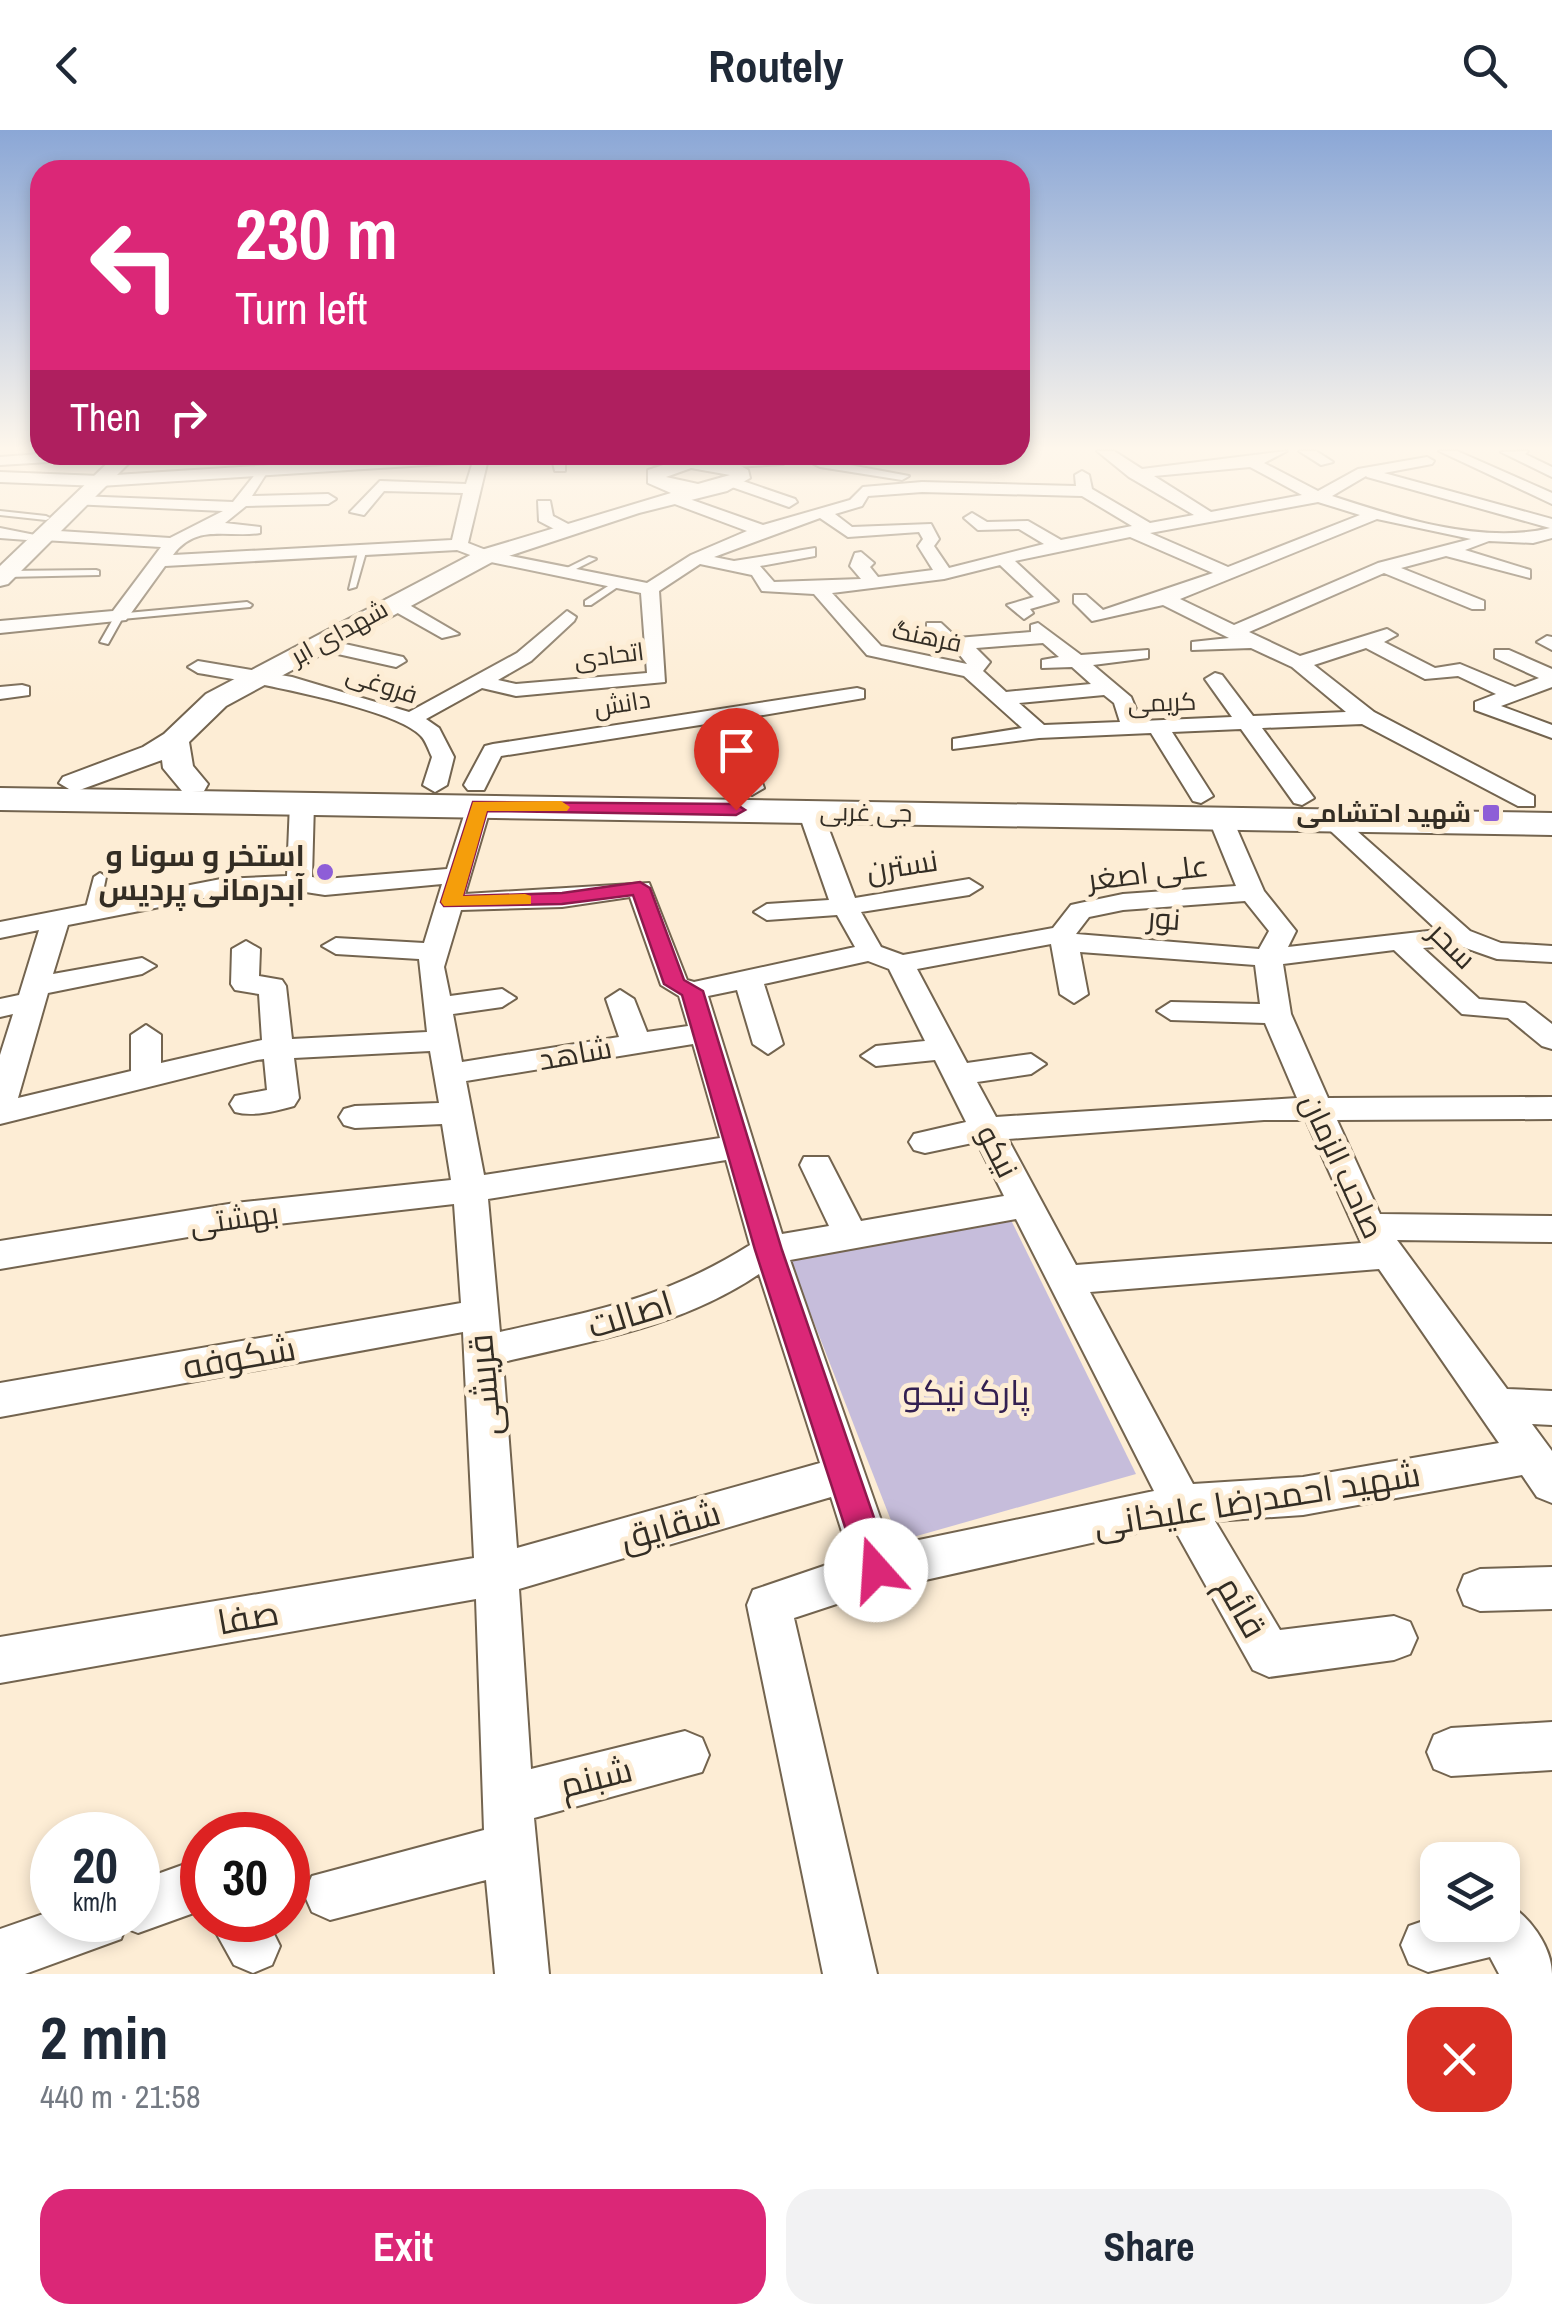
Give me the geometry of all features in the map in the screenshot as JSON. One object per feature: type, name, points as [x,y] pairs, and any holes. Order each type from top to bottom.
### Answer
[{"type":"main road","points":[[2,572],[19,537]]},
{"type":"main road","name":"شهدای ابر","points":[[74,783],[132,764],[174,740],[216,700],[393,602],[486,556],[542,537]]},
{"type":"main road","points":[[174,740],[178,768],[193,784]]},
{"type":"main road","name":"جی غربی","points":[[0,782],[435,785],[478,796],[810,811],[1211,808],[1302,798],[1543,809]]},
{"type":"main road","name":"جی غربی","points":[[0,799],[302,803],[752,788],[1211,808],[1332,822],[1543,809]]},
{"type":"street","points":[[82,537],[172,543]]},
{"type":"street","points":[[0,628],[119,616],[172,543],[184,537]]},
{"type":"street","points":[[459,544],[461,537]]},
{"type":"street","points":[[159,562],[459,544],[486,556],[650,589],[745,537]]},
{"type":"street","points":[[930,537],[926,546],[944,574]]},
{"type":"street","points":[[1045,537],[1059,545]]},
{"type":"street","points":[[700,559],[758,571],[768,587],[819,589],[944,574],[1106,537]]},
{"type":"street","points":[[1153,537],[1227,573]]},
{"type":"street","points":[[1080,599],[1099,617],[1166,599],[1318,537]]},
{"type":"street","points":[[1489,537],[1494,538]]},
{"type":"street","points":[[1199,646],[1241,638],[1384,567],[1444,549],[1505,537]]},
{"type":"street","points":[[1444,549],[1524,574]]},
{"type":"street","points":[[739,565],[809,552]]},
{"type":"street","points":[[861,557],[865,563],[859,566],[874,583]]},
{"type":"street","points":[[1003,559],[1049,601],[1016,605],[1124,701],[1133,731]]},
{"type":"street","points":[[1384,567],[1478,605]]},
{"type":"street","name":"اتحادی","points":[[482,682],[516,690],[658,678],[650,589]]},
{"type":"street","name":"فرهنگ","points":[[819,589],[874,651],[970,671],[1040,732]]},
{"type":"street","points":[[1413,600],[1439,590]]},
{"type":"street","points":[[1166,599],[1300,663],[1366,717],[1543,809]]},
{"type":"street","points":[[393,602],[449,634]]},
{"type":"street","points":[[411,719],[524,656],[567,618]]},
{"type":"street","points":[[982,620],[1005,640]]},
{"type":"street","points":[[970,671],[980,662],[947,640],[1005,640],[1037,626]]},
{"type":"street","points":[[1300,663],[1395,632]]},
{"type":"street","points":[[1368,641],[1432,674],[1460,670],[1512,694]]},
{"type":"street","points":[[318,644],[396,661]]},
{"type":"street","points":[[1048,664],[1141,654]]},
{"type":"street","points":[[1502,654],[1552,678]]},
{"type":"street","name":"فروغی","points":[[198,666],[261,676],[411,719],[431,733],[443,757],[435,785]]},
{"type":"street","points":[[1552,678],[1482,706],[1552,732]]},
{"type":"street","points":[[1196,693],[1220,686],[1302,798]]},
{"type":"street","points":[[1004,698],[1110,688]]},
{"type":"street","points":[[1342,696],[1369,688]]},
{"type":"street","points":[[0,693],[22,691]]},
{"type":"street","name":"دانش","points":[[478,796],[494,751],[857,694]]},
{"type":"street","points":[[727,714],[752,788]]},
{"type":"street","name":"کریمی","points":[[961,744],[1040,732],[1160,730],[1366,717]]},
{"type":"street","name":"صاحب الزمان","points":[[1160,730],[1211,808],[1252,893],[1283,932],[1268,958],[1276,1014],[1314,1108],[1377,1241],[1542,1470]]},
{"type":"street","name":"قریشی","points":[[478,796],[456,889],[430,966],[470,1190],[509,1824],[522,1974]]},
{"type":"street","points":[[299,883],[302,803]]},
{"type":"street","name":"نیکو","points":[[810,811],[845,907],[886,958],[952,1062],[1182,1504]]},
{"type":"street","name":"سحر","points":[[1332,822],[1460,937]]},
{"type":"street","points":[[0,930],[221,887],[299,883],[562,898],[640,888],[675,984],[692,991],[748,978],[886,958],[1063,939],[1074,994]]},
{"type":"street","name":"نسترن","points":[[767,912],[845,907],[969,887]]},
{"type":"street","name":"علی اصغر","points":[[1063,939],[1080,911],[1123,902],[1252,893]]},
{"type":"street","points":[[0,1105],[56,919]]},
{"type":"street","points":[[1460,937],[1497,951],[1549,957]]},
{"type":"street","name":"سحر","points":[[1400,941],[1460,937]]},
{"type":"street","name":"نور","points":[[1063,939],[1268,958],[1400,941]]},
{"type":"street","name":"سحر","points":[[1400,941],[1472,1008],[1515,1009],[1552,1039]]},
{"type":"street","points":[[336,946],[434,952]]},
{"type":"street","points":[[246,948],[244,984],[272,986],[283,1098],[246,1104]]},
{"type":"street","points":[[0,1008],[35,993],[142,966]]},
{"type":"street","points":[[748,978],[768,1044]]},
{"type":"street","points":[[692,991],[769,1250],[876,1570]]},
{"type":"street","points":[[0,1113],[220,1058],[278,1050],[443,1041],[502,998]]},
{"type":"street","points":[[620,999],[636,1042]]},
{"type":"street","points":[[1171,1011],[1276,1014]]},
{"type":"street","name":"شاهد","points":[[443,1041],[636,1042],[702,1032]]},
{"type":"street","points":[[146,1035],[146,1078]]},
{"type":"street","points":[[876,1056],[1031,1064]]},
{"type":"street","points":[[925,1142],[986,1129],[1314,1108],[1552,1108]]},
{"type":"street","points":[[355,1117],[456,1113]]},
{"type":"street","name":"بهشتی","points":[[0,1254],[236,1216],[470,1190],[737,1147]]},
{"type":"street","points":[[816,1165],[851,1236]]},
{"type":"street","points":[[769,1250],[1026,1205]]},
{"type":"street","points":[[1065,1280],[1377,1241],[1552,1229]]},
{"type":"street","name":"اصالت","points":[[479,1333],[652,1312],[718,1283],[769,1250]]},
{"type":"street","name":"شکوفه","points":[[0,1400],[479,1333]]},
{"type":"street","points":[[1499,1406],[1552,1408]]},
{"type":"street","name":"شهید احمدرضا علیخانی","points":[[850,1974],[769,1605],[876,1570],[1182,1504],[1304,1496],[1542,1470]]},
{"type":"street","name":"شقایق","points":[[496,1575],[844,1475]]},
{"type":"street","name":"قائم","points":[[1182,1504],[1269,1654],[1394,1638]]},
{"type":"street","name":"صفا","points":[[0,1660],[496,1575]]},
{"type":"street","points":[[1480,1590],[1552,1588]]},
{"type":"street","points":[[1451,1752],[1552,1746]]},
{"type":"street","name":"شبنم","points":[[330,1894],[685,1756]]},
{"type":"street","points":[[1428,1945],[1503,1928],[1529,1974]]},
{"type":"street","points":[[0,1956],[40,1942]]},
{"type":"lane","points":[[352,587],[362,552]]},
{"type":"lane","points":[[566,571],[592,559]]},
{"type":"lane","points":[[2,572],[96,573]]},
{"type":"lane","points":[[588,603],[619,582]]},
{"type":"lane","points":[[105,642],[119,616],[247,605]]},
{"type":"lane","points":[[92,911],[100,877]]},
{"type":"green space","name":"پارک نیکو","points":[[1009,1216],[1136,1474],[899,1541],[790,1261]]},
{"type":"slow traffic","points":[[525,900],[451,902],[480,806],[561,807]]},
{"type":"place","name":"شهید احتشامی","points":[[1491,813]]},
{"type":"place","name":"استخر و سونا و آبدرمانی پردیس","points":[[325,872]]},
{"type":"route","points":[[736,810],[480,806],[451,902],[562,898],[640,888],[675,984],[692,991],[769,1250],[876,1570]]}]
